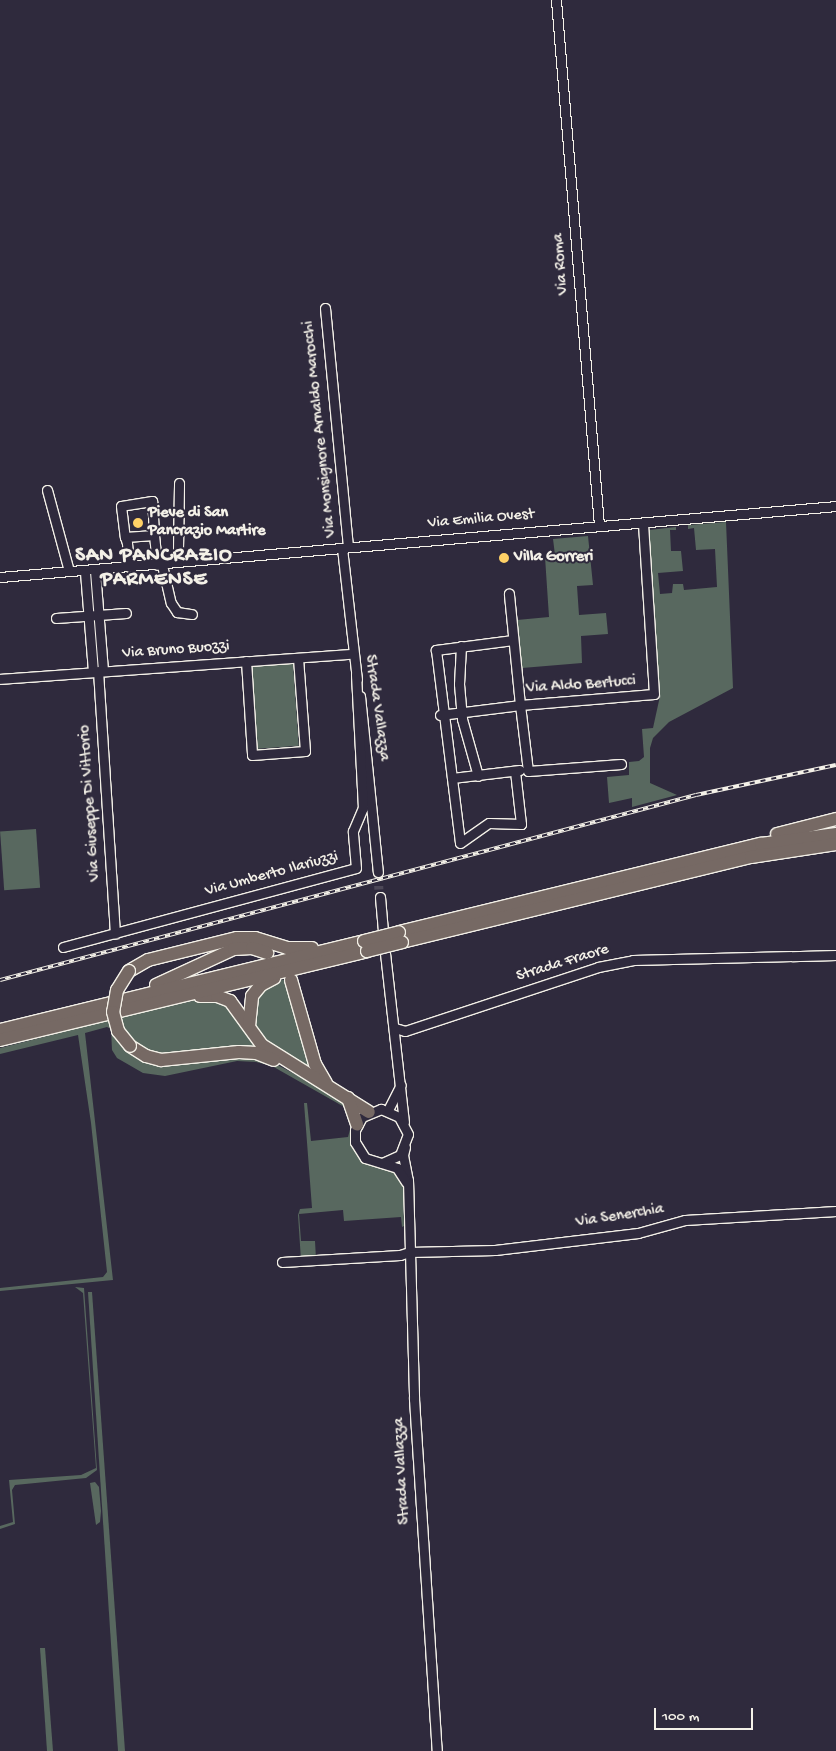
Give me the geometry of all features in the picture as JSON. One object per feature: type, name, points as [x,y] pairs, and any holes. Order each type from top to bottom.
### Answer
[{"type":"highway","points":[[684,862],[717,848],[836,819]]},
{"type":"highway","points":[[0,1030],[129,998],[365,946],[684,862],[775,841],[836,834]]},
{"type":"highway","points":[[400,937],[751,857],[836,844]]},
{"type":"highway","points":[[331,1088],[256,1053],[235,1052],[161,1060],[142,1055],[130,1046],[118,1031],[113,1012],[116,990],[129,971],[148,960],[237,938],[255,938],[296,949],[365,946]]},
{"type":"highway","points":[[249,1026],[251,998],[263,983],[330,963],[365,946]]},
{"type":"highway","points":[[129,998],[229,951],[247,948],[268,953]]},
{"type":"highway","points":[[0,1040],[343,956]]},
{"type":"highway","points":[[291,980],[314,1064],[322,1079],[331,1088]]},
{"type":"highway","points":[[98,1016],[209,995],[233,1003],[262,1045],[369,1112]]},
{"type":"highway","points":[[348,1098],[357,1124]]},
{"type":"street","name":"Via Roma","points":[[556,0],[598,525]]},
{"type":"street","name":"Via Monsignore Arnaldo Marocchi","points":[[325,308],[345,512],[345,547]]},
{"type":"street","points":[[178,549],[179,483]]},
{"type":"street","points":[[47,490],[69,571]]},
{"type":"street","points":[[129,567],[121,506],[150,500],[159,565],[171,603],[177,612],[192,614]]},
{"type":"street","name":"Via Emilia Ovest","points":[[0,577],[69,571],[85,572],[159,565],[177,561],[836,506]]},
{"type":"street","name":"Via Aldo Bertucci","points":[[528,769],[520,705],[654,694],[643,523]]},
{"type":"street","points":[[126,540],[154,535]]},
{"type":"street","name":"Strada Vallazza","points":[[345,547],[353,654],[367,741],[378,872]]},
{"type":"street","points":[[95,571],[99,615],[98,671]]},
{"type":"street","points":[[85,572],[89,616],[98,671]]},
{"type":"street","points":[[441,715],[520,705],[509,594]]},
{"type":"street","points":[[56,618],[126,613]]},
{"type":"street","points":[[513,640],[436,650],[441,715],[452,778],[460,842],[489,823],[503,821],[520,824],[515,771]]},
{"type":"street","points":[[461,646],[462,712],[478,776]]},
{"type":"street","name":"Via Bruno Buozzi","points":[[0,679],[353,654]]},
{"type":"street","points":[[246,662],[252,755],[304,751],[298,658]]},
{"type":"street","name":"Via Giuseppe Di Vittorio","points":[[98,671],[115,933]]},
{"type":"street","name":"Via Umberto Ilariuzzi","points":[[63,947],[356,868],[353,830],[363,808],[356,674]]},
{"type":"street","points":[[452,778],[528,769],[621,764]]},
{"type":"street","points":[[380,893],[383,929]]},
{"type":"street","name":"Strada Vallazza","points":[[385,954],[395,1028],[404,1122],[408,1134],[403,1155],[408,1188],[415,1408],[437,1751]]},
{"type":"street","name":"Strada Fraore","points":[[395,1028],[405,1031],[598,967],[633,960],[836,955]]},
{"type":"street","points":[[388,1110],[401,1084]]},
{"type":"street","points":[[404,1122],[388,1110],[369,1112],[357,1124],[355,1142],[360,1153],[370,1161],[397,1168],[408,1188]]},
{"type":"street","points":[[382,1163],[396,1158],[405,1147]]},
{"type":"street","name":"Via Senerchia","points":[[282,1262],[400,1255],[409,1252],[495,1250],[638,1233],[685,1220],[836,1211]]},
{"type":"green space","points":[[726,522],[733,688],[669,722],[653,738],[650,748],[650,783],[677,795],[632,807],[632,798],[609,803],[607,777],[629,775],[629,762],[639,761],[644,757],[642,729],[653,728],[660,696],[649,530],[676,527],[676,530],[670,530],[671,551],[681,551],[683,571],[658,573],[660,594],[672,593],[673,584],[683,584],[684,590],[717,587],[715,549],[696,550],[694,528],[688,529],[688,525]]},
{"type":"green space","points":[[588,536],[593,585],[577,586],[579,615],[606,613],[608,634],[581,636],[582,663],[522,668],[517,620],[549,617],[545,557],[555,555],[553,539]]},
{"type":"green space","points":[[293,663],[299,746],[258,749],[252,666]]},
{"type":"green space","points":[[36,829],[40,888],[4,890],[0,832]]},
{"type":"green space","points":[[280,979],[288,981],[311,1070],[267,1042],[254,1028],[253,1003],[273,981]]},
{"type":"green space","points":[[205,998],[222,1000],[258,1048],[155,1055],[127,1037],[118,1018]]},
{"type":"green space","points":[[110,1020],[141,1057],[230,1055],[268,1060],[325,1090],[353,1110],[354,1147],[360,1157],[395,1171],[403,1182],[404,1226],[402,1227],[401,1217],[344,1221],[343,1210],[299,1214],[301,1241],[315,1241],[316,1259],[301,1260],[298,1215],[300,1209],[312,1208],[304,1103],[307,1103],[311,1141],[348,1137],[352,1122],[346,1108],[272,1066],[256,1062],[237,1061],[165,1076],[143,1073],[117,1058],[112,1050],[111,1029],[107,1027],[85,1033],[113,1280],[0,1291],[0,1288],[103,1277],[107,1272],[91,1123],[78,1035],[0,1054],[0,1048]]},
{"type":"green space","points":[[75,1287],[84,1288],[97,1470],[86,1478],[15,1485],[12,1490],[15,1524],[0,1529],[0,1526],[13,1522],[9,1480],[81,1475],[96,1468],[83,1293]]},
{"type":"green space","points":[[88,1292],[92,1292],[125,1751],[118,1751]]},
{"type":"green space","points":[[95,1482],[99,1487],[101,1511],[100,1522],[96,1525],[90,1483]]},
{"type":"green space","points":[[40,1648],[45,1648],[53,1751],[47,1751]]},
{"type":"tunnel","points":[[378,872],[379,889]]},
{"type":"railway","points":[[0,980],[696,795],[836,765]]},
{"type":"place","name":"Pieve di San Pancrazio Martire","points":[[138,523]]},
{"type":"place","name":"Villa Gorreri","points":[[504,558]]},
{"type":"district","name":"SAN PANCRAZIO PARMENSE","points":[[154,569]]}]
